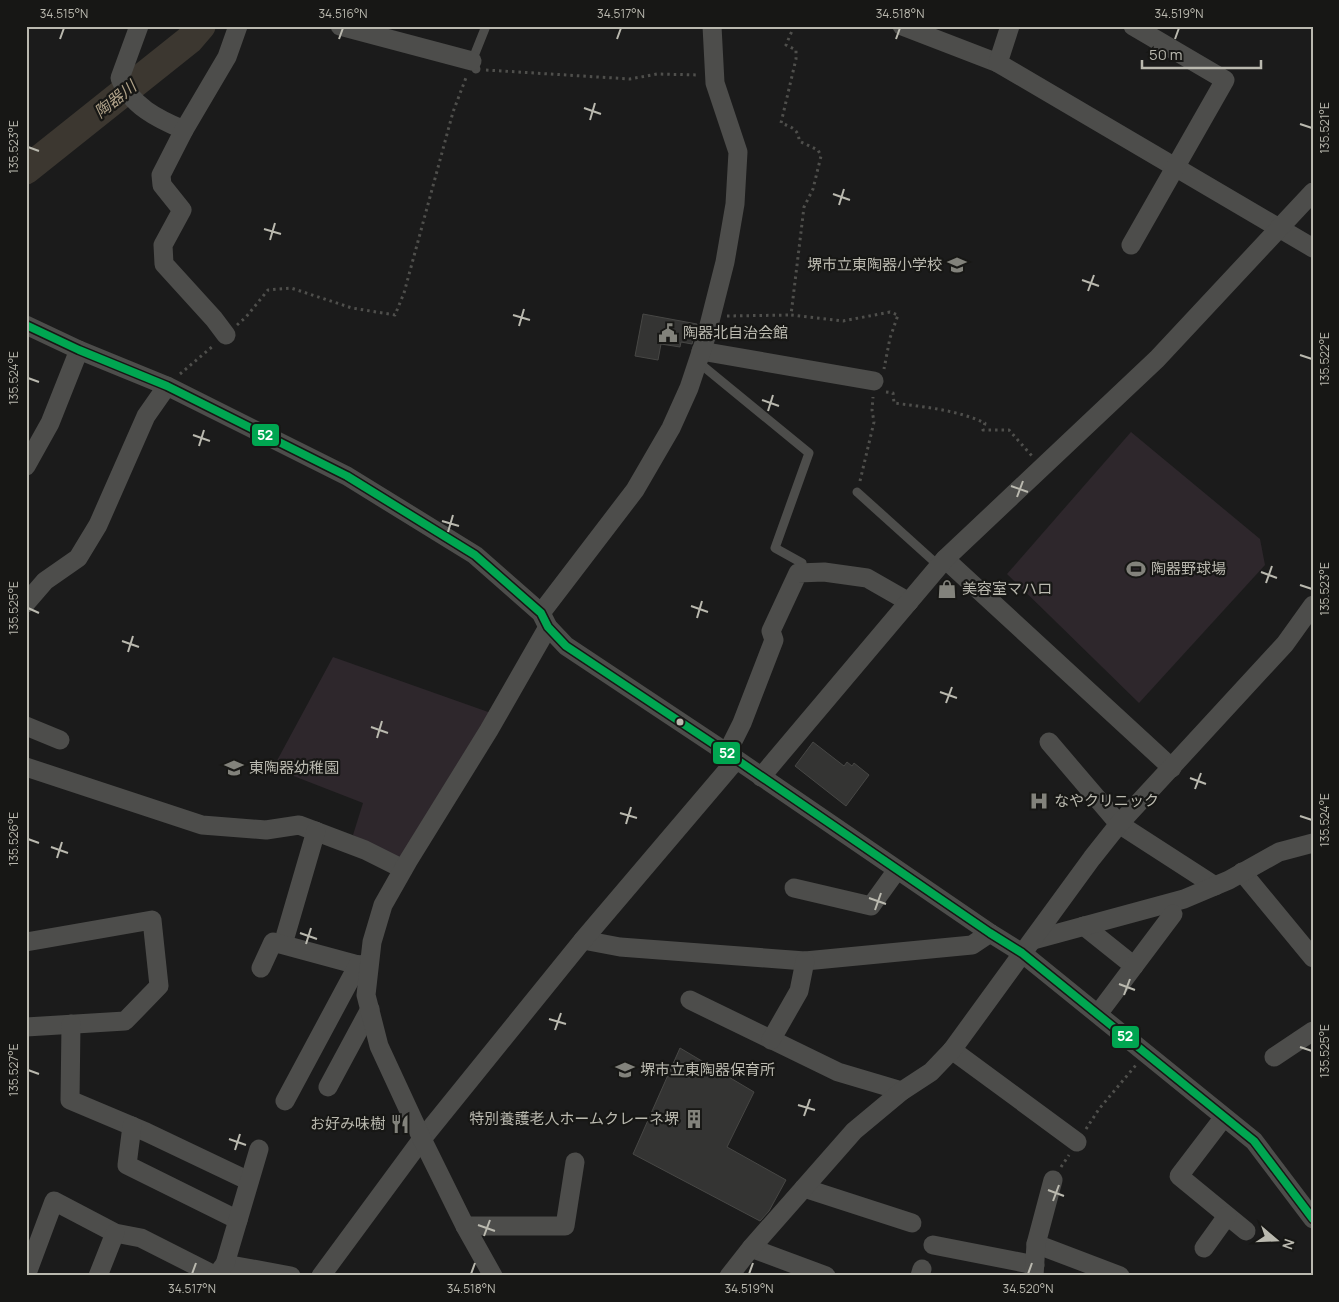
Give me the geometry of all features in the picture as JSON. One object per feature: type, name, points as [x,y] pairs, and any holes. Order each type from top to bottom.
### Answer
[{"type":"street","points":[[139,26],[120,78],[128,92],[155,118],[184,130]]},
{"type":"street","points":[[226,335],[164,264],[163,245],[182,210],[162,185],[160,175],[227,57],[238,26]]},
{"type":"street","points":[[340,26],[474,65]]},
{"type":"street","points":[[285,1101],[364,964],[384,905],[403,869],[489,730],[544,620],[635,490],[671,428],[688,388],[712,315],[725,262],[735,204],[738,152],[715,83],[712,26]]},
{"type":"street","points":[[902,26],[998,63],[1313,248]]},
{"type":"street","points":[[998,63],[1010,26]]},
{"type":"street","points":[[1131,245],[1225,80],[1144,29]]},
{"type":"street","points":[[760,777],[942,562],[1157,359],[1313,192]]},
{"type":"street","points":[[26,325],[79,350],[167,386],[347,476],[475,555],[544,620],[566,646],[731,756],[990,934],[1028,947],[1098,1014],[1254,1141],[1313,1218]]},
{"type":"street","points":[[26,466],[50,423],[79,350]]},
{"type":"street","points":[[700,356],[880,382]]},
{"type":"street","points":[[26,603],[45,582],[78,558],[98,525],[146,416],[167,386]]},
{"type":"street","points":[[942,562],[1172,768]]},
{"type":"street","points":[[321,1276],[422,1139],[731,756],[774,640],[771,631],[798,573],[824,572],[867,578],[909,602]]},
{"type":"street","points":[[729,1276],[751,1248],[854,1131],[930,1072],[952,1050],[1092,858],[1119,824],[1285,644],[1313,605]]},
{"type":"street","points":[[26,726],[60,740]]},
{"type":"street","points":[[1049,742],[1119,824],[1215,886]]},
{"type":"street","points":[[26,767],[202,825],[266,830],[299,825],[365,850],[403,869]]},
{"type":"street","points":[[283,944],[316,831]]},
{"type":"street","points":[[1028,947],[1084,926],[1184,899],[1215,886],[1280,852],[1313,843]]},
{"type":"street","points":[[794,888],[871,906],[897,870]]},
{"type":"street","points":[[1242,872],[1313,958]]},
{"type":"street","points":[[1098,1014],[1173,914]]},
{"type":"street","points":[[26,942],[152,920],[159,986],[125,1021],[26,1027]]},
{"type":"street","points":[[1084,926],[1134,966]]},
{"type":"street","points":[[583,940],[620,947],[805,961],[972,945],[990,934]]},
{"type":"street","points":[[261,968],[273,942],[364,964]]},
{"type":"street","points":[[771,1040],[799,991],[805,961]]},
{"type":"street","points":[[364,964],[366,995],[380,1046],[422,1139],[489,1273]]},
{"type":"street","points":[[690,1000],[838,1072],[902,1092]]},
{"type":"street","points":[[328,1087],[370,1009]]},
{"type":"street","points":[[71,1024],[70,1100],[132,1126],[249,1181]]},
{"type":"street","points":[[1274,1057],[1313,1030]]},
{"type":"street","points":[[952,1050],[1077,1142]]},
{"type":"street","points":[[1224,1117],[1179,1176],[1246,1231]]},
{"type":"street","points":[[132,1126],[127,1166],[238,1220]]},
{"type":"street","points":[[219,1272],[238,1220],[259,1149]]},
{"type":"street","points":[[465,1226],[565,1226],[575,1162]]},
{"type":"street","points":[[933,1244],[1035,1270],[1036,1244],[1053,1180]]},
{"type":"street","points":[[804,1188],[912,1223]]},
{"type":"street","points":[[26,1276],[54,1201],[114,1232],[142,1238],[219,1272],[291,1276]]},
{"type":"street","points":[[1204,1248],[1227,1216]]},
{"type":"street","points":[[98,1276],[114,1232]]},
{"type":"street","points":[[1036,1244],[1120,1276]]},
{"type":"street","points":[[751,1248],[826,1276]]},
{"type":"lane","points":[[474,65],[486,26]]},
{"type":"lane","points":[[700,356],[809,453],[775,548],[802,563],[798,573]]},
{"type":"lane","points":[[858,492],[942,562]]},
{"type":"path","points":[[790,316],[804,207],[813,189],[821,156],[818,150],[799,141],[799,135],[794,128],[781,123],[796,60],[796,50],[786,45],[794,26]]},
{"type":"path","points":[[167,386],[246,317],[268,290],[291,288],[352,308],[395,316],[404,293],[453,112],[467,75],[474,65],[630,79],[657,74],[714,75]]},
{"type":"path","points":[[712,315],[790,316],[843,321],[890,312],[898,314],[872,410],[874,422],[858,492]]},
{"type":"path","points":[[880,382],[893,393],[894,403],[929,407],[971,416],[985,423],[983,430],[1008,430],[1042,468]]},
{"type":"path","points":[[1053,1180],[1099,1109],[1146,1053]]},
{"type":"shaded area","name":"陶器野球場","points":[[1131,432],[1260,539],[1265,565],[1139,703],[1007,574]]},
{"type":"shaded area","points":[[333,657],[491,713],[404,857],[398,857],[353,835],[363,803],[273,768]]},
{"type":"building","name":"陶器北自治会館","points":[[643,314],[697,324],[692,344],[681,342],[680,347],[661,344],[658,360],[635,356]]},
{"type":"building","points":[[813,742],[844,766],[847,762],[852,766],[854,763],[869,775],[846,806],[795,766]]},
{"type":"building","name":"特別養護老人ホームクレーネ堺","points":[[680,1048],[754,1092],[727,1147],[786,1180],[769,1211],[760,1221],[633,1154]]},
{"type":"waterway","name":"陶器川","points":[[26,170],[189,40],[201,26]]},
{"type":"transit line","name":"52","points":[[26,325],[79,350],[167,386],[347,476],[475,555],[541,613],[548,627],[566,646],[1022,953],[1254,1141],[1313,1219]]},
{"type":"place","name":"堺市立東陶器小学校","points":[[957,265]]},
{"type":"place","name":"陶器北自治会館","points":[[668,333]]},
{"type":"place","name":"陶器野球場","points":[[1136,569]]},
{"type":"place","name":"美容室マハロ","points":[[947,589]]},
{"type":"place","name":"東陶器幼稚園","points":[[234,768]]},
{"type":"place","name":"なやクリニック","points":[[1039,801]]},
{"type":"place","name":"堺市立東陶器保育所","points":[[625,1070]]},
{"type":"place","name":"特別養護老人ホームクレーネ堺","points":[[694,1119]]},
{"type":"place","name":"お好み味樹","points":[[400,1124]]}]
